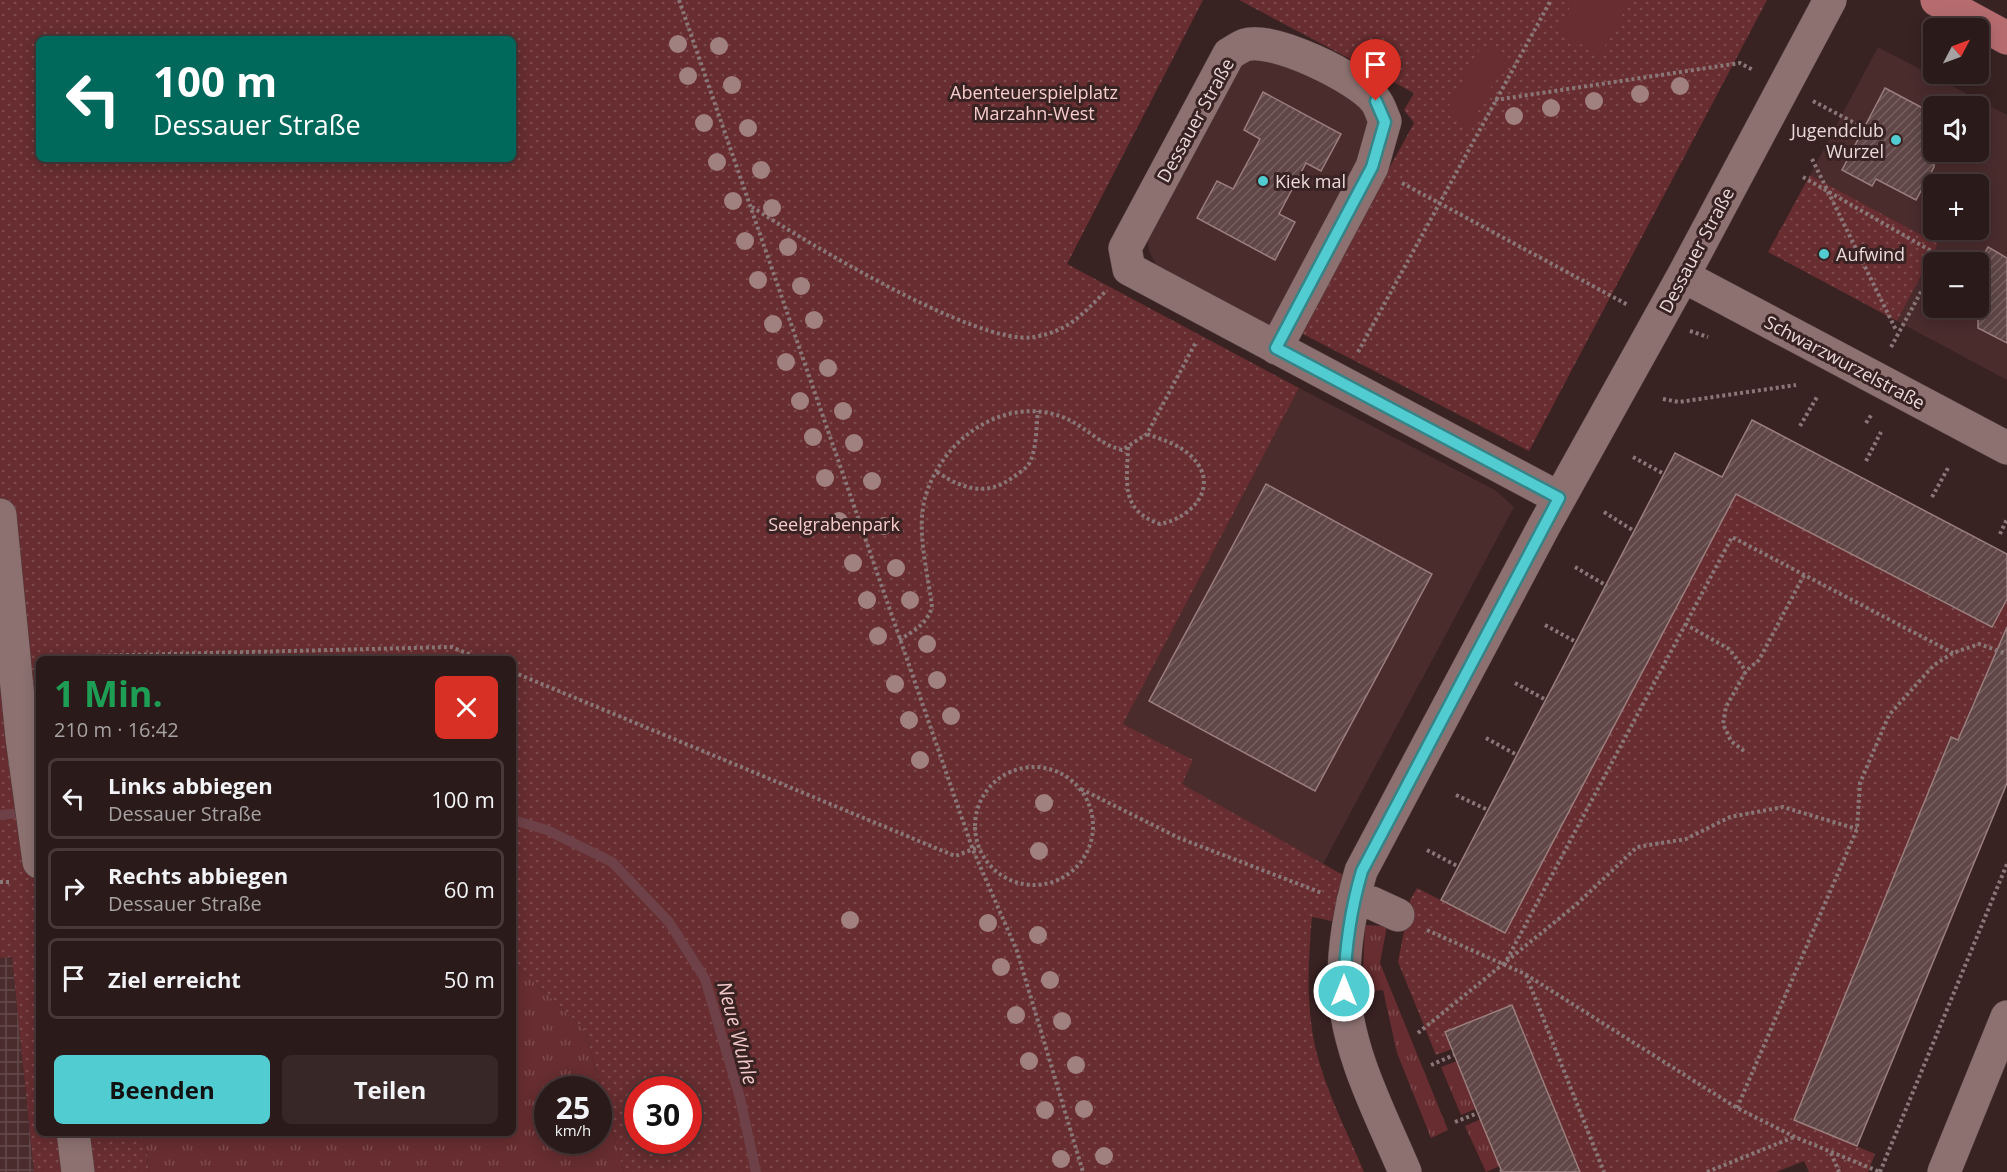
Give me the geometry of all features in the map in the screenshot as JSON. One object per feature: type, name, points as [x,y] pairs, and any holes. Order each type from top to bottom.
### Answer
[{"type":"main road","points":[[1936,0],[2007,38]]},
{"type":"street","name":"Dessauer Straße","points":[[1405,1172],[1366,1077],[1352,1035],[1344,981],[1344,950],[1353,901],[1362,871],[1559,498],[1683,276],[1830,0]]},
{"type":"street","name":"Dessauer Straße","points":[[1130,269],[1125,248],[1229,54],[1247,44],[1266,46],[1311,59],[1353,79],[1376,101],[1385,122],[1372,167],[1276,348]]},
{"type":"street","points":[[1130,269],[1559,498]]},
{"type":"street","name":"Schwarzwurzelstraße","points":[[1683,276],[2007,448]]},
{"type":"street","points":[[0,515],[4,573],[36,841]]},
{"type":"street","points":[[1353,901],[1372,903],[1398,915]]},
{"type":"street","points":[[1944,1172],[2007,1017]]},
{"type":"street","points":[[74,1136],[78,1172]]},
{"type":"path","points":[[679,0],[973,850],[1017,951],[1083,1172]]},
{"type":"path","points":[[1341,383],[1438,201],[1551,0]]},
{"type":"path","points":[[1494,100],[1740,63]]},
{"type":"path","points":[[1784,86],[1864,128]]},
{"type":"path","points":[[1812,159],[1896,330]]},
{"type":"path","points":[[1372,167],[1616,300]]},
{"type":"path","points":[[1803,177],[1933,252]]},
{"type":"path","points":[[751,207],[823,253],[979,329],[1032,337],[1068,327],[1130,269]]},
{"type":"path","points":[[1875,377],[1923,288]]},
{"type":"path","points":[[899,640],[919,628],[929,617],[932,607],[923,530],[925,498],[937,472],[962,440],[981,423],[1027,410],[1074,420],[1110,447],[1122,450],[1128,447],[1148,434],[1212,313]]},
{"type":"path","points":[[1663,399],[1679,402],[1796,385]]},
{"type":"path","points":[[1800,426],[1817,397]]},
{"type":"path","points":[[937,472],[953,483],[971,489],[989,489],[1004,485],[1030,463],[1035,447],[1038,411]]},
{"type":"path","points":[[1866,461],[1881,432]]},
{"type":"path","points":[[1128,447],[1128,497],[1136,511],[1160,524],[1185,516],[1196,507],[1201,497],[1204,484],[1202,473],[1192,456],[1148,434]]},
{"type":"path","points":[[1633,457],[1664,474]]},
{"type":"path","points":[[1932,497],[1948,468]]},
{"type":"path","points":[[1604,512],[1634,531]]},
{"type":"path","points":[[2000,534],[2007,519]]},
{"type":"path","points":[[1504,965],[1732,537],[1953,653]]},
{"type":"path","points":[[1575,567],[1607,586]]},
{"type":"path","points":[[1744,751],[1731,741],[1723,724],[1726,707],[1746,671],[1759,660],[1804,575]]},
{"type":"path","points":[[1685,624],[1729,649],[1746,671]]},
{"type":"path","points":[[1545,625],[1576,642]]},
{"type":"path","points":[[1737,1108],[1857,829],[1860,783],[1889,715],[1934,665],[1953,653],[1979,644],[2007,654]]},
{"type":"path","points":[[94,656],[452,647],[474,656]]},
{"type":"path","points":[[15,658],[36,657]]},
{"type":"path","points":[[516,673],[955,856],[979,847]]},
{"type":"path","points":[[1515,683],[1546,700]]},
{"type":"path","points":[[1486,738],[1517,755]]},
{"type":"path","points":[[1080,788],[1090,806],[1094,825],[1091,842],[1084,858],[1073,871],[1059,880],[1034,884],[1008,879],[994,869],[979,847],[975,820],[980,801],[992,784],[1008,772],[1027,766],[1047,767],[1066,775],[1080,788],[1179,838],[1311,890],[1353,901]]},
{"type":"path","points":[[1456,795],[1488,810]]},
{"type":"path","points":[[1418,1033],[1577,904],[1637,847],[1686,839],[1730,817],[1783,807],[1857,829]]},
{"type":"path","points":[[1427,850],[1459,867]]},
{"type":"path","points":[[1398,915],[1526,974],[1737,1108],[1795,1137],[1880,1172],[2007,864]]},
{"type":"path","points":[[1526,974],[1604,1172]]},
{"type":"path","points":[[1431,1065],[1454,1055]]},
{"type":"path","points":[[1455,1122],[1478,1113]]},
{"type":"path","points":[[1707,1172],[1795,1137]]},
{"type":"path","points":[[1831,1152],[1839,1172]]},
{"type":"shaded area","points":[[1878,47],[1923,71],[1923,84],[1948,84],[1971,96],[1923,96],[1923,162],[1989,162],[1989,106],[2007,115],[2007,380],[1897,321],[1923,272],[1923,318],[1989,318],[1989,252],[1934,252],[1938,244],[1931,240],[1989,240],[1989,174],[1923,174],[1923,236],[1810,175]]},
{"type":"shaded area","name":"Kiek mal","points":[[1261,58],[1276,59],[1350,93],[1365,106],[1373,135],[1269,331],[1157,267],[1149,251],[1147,233],[1225,83],[1244,63]]},
{"type":"shaded area","points":[[1299,388],[1495,490],[1514,507],[1323,864],[1181,784],[1192,760],[1123,724]]},
{"type":"shaded area","points":[[12,956],[34,1172],[0,1172],[0,958]]},
{"type":"green space","name":"Seelgrabenpark","points":[[0,0],[1203,0],[1067,264],[1299,388],[1123,724],[1193,760],[1182,784],[1343,875],[1332,921],[1312,917],[1309,966],[1310,1014],[1315,1046],[1324,1078],[1364,1172],[624,1172],[612,1128],[612,1076],[598,1076],[585,1030],[516,965],[516,656],[36,656],[36,1136],[144,1136],[149,1172],[34,1172],[12,957],[0,958]]},
{"type":"green space","points":[[1239,0],[1767,0],[1529,451],[1299,332],[1414,123],[1404,110],[1414,93]]},
{"type":"green space","points":[[1574,0],[1630,0],[1600,55],[1557,31]]},
{"type":"green space","points":[[1482,45],[1507,58],[1470,126],[1445,113]]},
{"type":"green space","points":[[1810,175],[1923,236],[1923,240],[1931,240],[1938,244],[1934,252],[1923,252],[1923,272],[1897,321],[1768,252]]},
{"type":"green space","points":[[1740,487],[1830,543],[1953,608],[1957,601],[1964,613],[1992,627],[2007,599],[2007,678],[1982,702],[1974,700],[1958,740],[1950,737],[1943,754],[1950,757],[1938,768],[1795,1120],[1875,1154],[1868,1172],[1809,1172],[1804,1161],[1776,1172],[1580,1172],[1512,1005],[1446,1032],[1452,1049],[1436,1055],[1398,962],[1410,900],[1417,888],[1505,933]]},
{"type":"green space","points":[[1365,925],[1387,926],[1380,963],[1448,1130],[1431,1138],[1397,1053],[1383,990],[1362,992]]},
{"type":"green space","points":[[516,965],[585,1030],[598,1076],[534,1076],[534,1154],[612,1154],[612,1128],[624,1172],[149,1172],[144,1136],[516,1136]]},
{"type":"green space","points":[[1457,1061],[1476,1109],[1461,1115],[1441,1067]]},
{"type":"green space","points":[[1481,1119],[1500,1166],[1486,1172],[1465,1126]]},
{"type":"building","name":"Jugendclub Wurzel","points":[[1885,88],[1923,108],[1923,162],[1934,162],[1934,167],[1930,174],[1923,174],[1923,187],[1916,200],[1876,179],[1872,186],[1842,170]]},
{"type":"building","points":[[1263,92],[1341,134],[1321,171],[1306,163],[1279,214],[1295,222],[1275,260],[1197,218],[1217,181],[1233,189],[1260,139],[1244,130]]},
{"type":"building","points":[[1988,247],[2007,258],[2007,343],[1978,328],[1978,318],[1989,318],[1989,252],[1985,252]]},
{"type":"building","points":[[1752,420],[2007,554],[2007,599],[1992,627],[1736,494],[1505,933],[1441,900],[1675,453],[1722,477]]},
{"type":"building","points":[[1266,484],[1432,574],[1315,791],[1149,701]]},
{"type":"building","points":[[2007,627],[2007,783],[1857,1146],[1794,1120],[1951,737],[1958,740]]},
{"type":"building","points":[[1512,1005],[1580,1172],[1502,1172],[1476,1109],[1445,1032]]},
{"type":"waterway","name":"Neue Wuhle","points":[[0,815],[30,812]]},
{"type":"waterway","name":"Neue Wuhle","points":[[516,821],[547,830],[612,862],[669,922],[705,979],[740,1098],[756,1172]]},
{"type":"place","name":"Jugendclub Wurzel","points":[[1896,140]]},
{"type":"place","name":"Kiek mal","points":[[1263,181]]},
{"type":"place","name":"Aufwind","points":[[1824,254]]},
{"type":"route","points":[[1344,991],[1344,950],[1353,901],[1362,871],[1443,722],[1559,498],[1276,348],[1372,167],[1385,122],[1376,101]]},
{"type":"park label","name":"Abenteuerspielplatz Marzahn-West","points":[[1034,102]]}]
